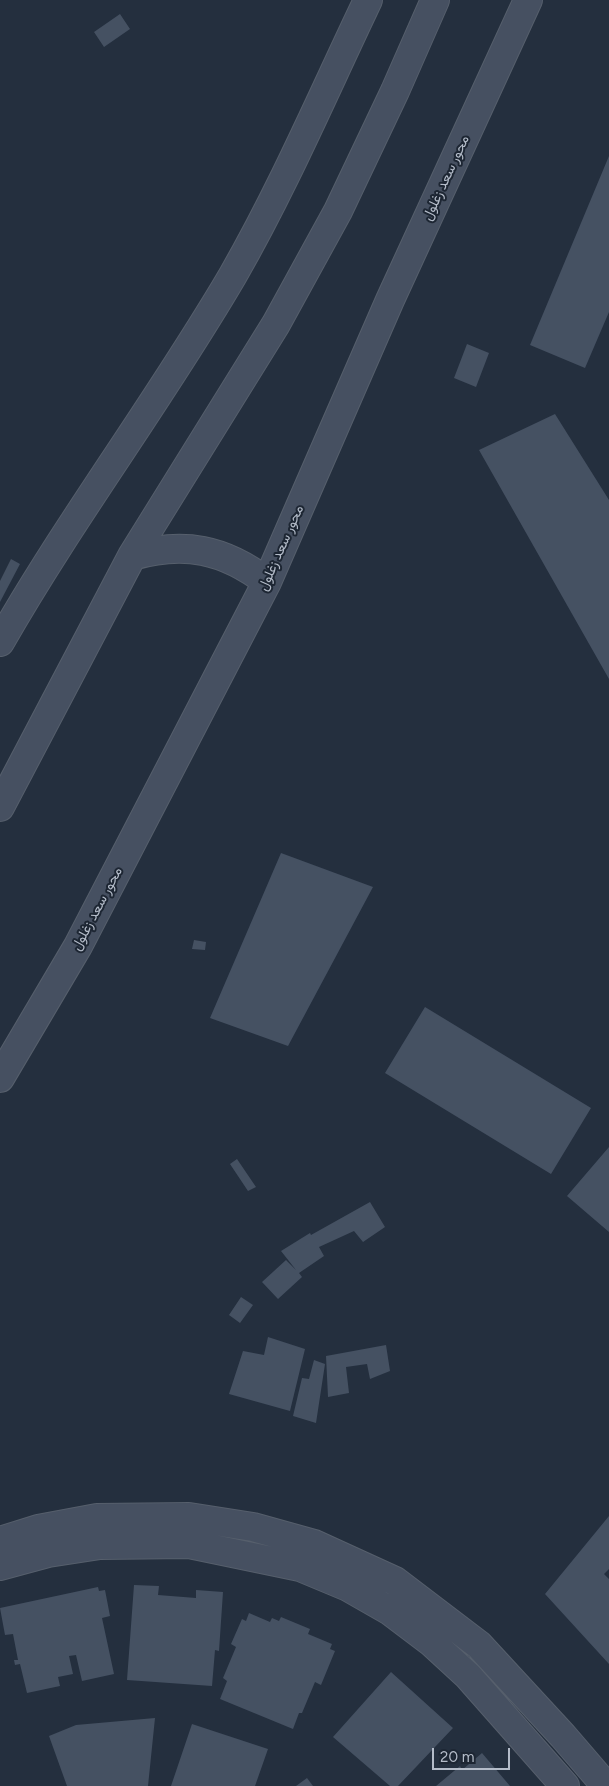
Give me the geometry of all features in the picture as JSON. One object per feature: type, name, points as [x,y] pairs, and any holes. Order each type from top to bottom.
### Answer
[{"type":"main road","points":[[0,642],[59,544],[166,383],[237,267],[278,193],[368,0]]},
{"type":"main road","points":[[0,807],[132,556],[276,324],[338,211],[395,91],[435,0]]},
{"type":"main road","name":"محور سعد زغلول","points":[[0,1078],[78,946],[267,582],[390,300],[528,0]]},
{"type":"main road","points":[[132,556],[167,548],[203,550],[237,562],[267,582]]},
{"type":"main road","points":[[0,1541],[38,1529],[97,1518],[189,1517],[252,1527],[314,1544],[395,1581],[479,1645],[563,1736],[606,1786]]},
{"type":"main road","points":[[0,1566],[48,1553],[100,1544],[189,1544],[300,1567],[348,1587],[390,1611],[431,1642],[468,1676],[565,1786]]},
{"type":"building","points":[[120,14],[130,29],[104,47],[94,32]]},
{"type":"building","points":[[609,156],[609,312],[585,368],[530,345]]},
{"type":"building","points":[[467,344],[489,353],[476,387],[454,378]]},
{"type":"building","points":[[555,414],[609,500],[609,679],[479,450]]},
{"type":"building","points":[[11,559],[20,564],[0,602],[0,581]]},
{"type":"building","points":[[281,853],[373,887],[288,1046],[210,1018]]},
{"type":"building","points":[[194,940],[206,942],[205,950],[192,949]]},
{"type":"building","points":[[425,1007],[591,1108],[551,1174],[385,1073]]},
{"type":"building","points":[[609,1147],[609,1232],[567,1196]]},
{"type":"building","points":[[237,1159],[256,1187],[248,1191],[230,1164]]},
{"type":"building","points":[[370,1202],[385,1227],[363,1242],[354,1231],[319,1247],[324,1256],[299,1273],[302,1277],[278,1299],[262,1282],[286,1260],[296,1270],[281,1251],[310,1233],[311,1235]]},
{"type":"building","points":[[241,1297],[253,1305],[240,1323],[229,1315]]},
{"type":"building","points":[[268,1337],[305,1349],[290,1411],[229,1394],[243,1351],[264,1355]]},
{"type":"building","points":[[386,1345],[390,1371],[370,1379],[367,1364],[346,1367],[349,1393],[328,1397],[326,1356]]},
{"type":"building","points":[[314,1360],[325,1364],[316,1423],[293,1416],[302,1378],[309,1379]]},
{"type":"building","points":[[609,1516],[609,1569],[604,1574],[609,1579],[609,1664],[545,1594]]},
{"type":"building","points":[[134,1585],[159,1586],[158,1595],[196,1598],[196,1590],[223,1592],[219,1651],[215,1650],[212,1686],[127,1680]]},
{"type":"building","points":[[98,1587],[99,1591],[105,1590],[110,1616],[102,1618],[114,1674],[82,1681],[76,1655],[69,1656],[73,1674],[58,1677],[60,1686],[27,1693],[20,1664],[15,1665],[14,1660],[18,1660],[13,1634],[5,1635],[0,1608]]},
{"type":"building","points":[[249,1613],[270,1622],[272,1618],[279,1621],[281,1617],[310,1629],[308,1634],[332,1644],[330,1649],[335,1651],[321,1685],[315,1682],[293,1729],[220,1699],[227,1681],[223,1678],[236,1647],[231,1644],[242,1619],[246,1621]]},
{"type":"building","points":[[391,1672],[453,1728],[398,1786],[390,1786],[333,1737]]},
{"type":"building","points":[[155,1718],[148,1786],[67,1786],[49,1736],[76,1725]]},
{"type":"building","points":[[192,1724],[268,1749],[255,1786],[171,1786]]},
{"type":"building","points":[[482,1753],[510,1786],[436,1786],[460,1766],[462,1770]]},
{"type":"building","points":[[307,1778],[313,1786],[296,1786]]}]
